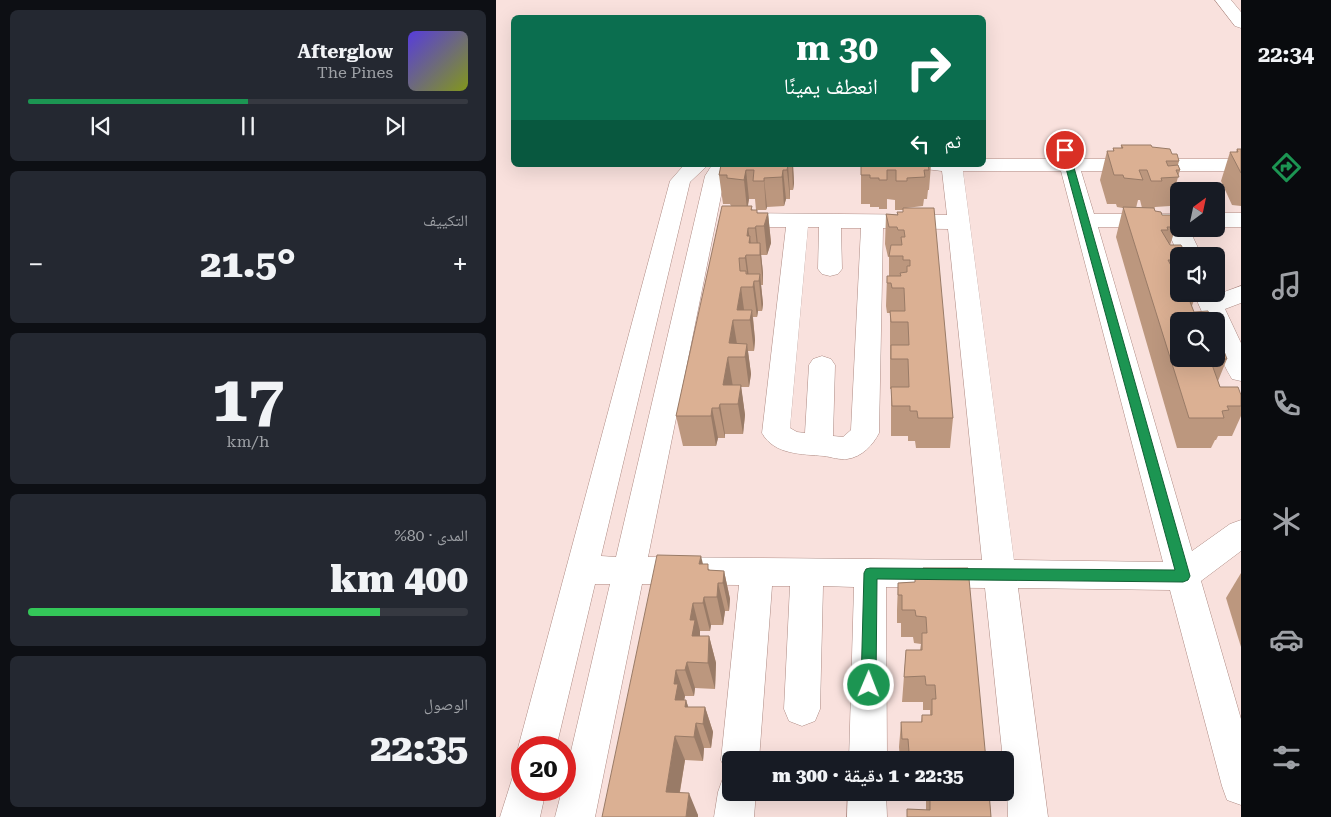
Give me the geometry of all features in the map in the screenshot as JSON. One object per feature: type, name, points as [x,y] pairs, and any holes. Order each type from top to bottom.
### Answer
[{"type":"street","points":[[1223,0],[1241,23]]},
{"type":"street","points":[[986,150],[1067,158],[1241,166]]},
{"type":"street","points":[[986,163],[1187,152],[1241,151]]},
{"type":"street","points":[[1067,158],[1241,786]]},
{"type":"street","points":[[540,736],[680,181],[695,167]]},
{"type":"street","points":[[575,817],[715,176],[718,170],[725,167]]},
{"type":"street","points":[[952,167],[1028,817]]},
{"type":"street","points":[[705,220],[959,222]]},
{"type":"street","points":[[1085,221],[1170,220]]},
{"type":"street","points":[[1225,220],[1241,220]]},
{"type":"street","points":[[798,221],[776,433],[791,442],[847,448],[858,441],[865,433],[872,222]]},
{"type":"street","points":[[830,221],[830,269]]},
{"type":"street","points":[[1225,297],[1241,294]]},
{"type":"street","points":[[1210,302],[1241,372]]},
{"type":"street","points":[[819,445],[822,365]]},
{"type":"street","points":[[582,570],[1183,576],[1241,533]]},
{"type":"street","points":[[741,751],[757,572]]},
{"type":"street","points":[[802,710],[807,573]]},
{"type":"street","points":[[868,751],[870,573]]},
{"type":"street","points":[[520,817],[524,801]]},
{"type":"street","points":[[734,817],[735,801]]},
{"type":"street","points":[[867,801],[867,817]]},
{"type":"building","points":[[1121,145],[1151,145],[1152,147],[1170,149],[1172,154],[1177,154],[1179,161],[1166,161],[1168,166],[1178,165],[1180,170],[1176,170],[1179,177],[1161,178],[1162,181],[1151,181],[1147,170],[1139,170],[1143,180],[1124,178],[1123,175],[1114,175],[1107,151],[1114,151],[1113,148],[1123,148]]},
{"type":"building","points":[[1237,149],[1241,149],[1241,173],[1230,152],[1238,152]]},
{"type":"building","points":[[721,167],[788,167],[787,170],[783,170],[782,177],[764,178],[764,181],[753,181],[754,170],[746,170],[744,180],[727,178],[727,175],[719,175]]},
{"type":"building","points":[[861,167],[928,167],[929,170],[924,170],[925,177],[907,178],[907,181],[896,181],[896,170],[887,170],[887,180],[870,178],[870,175],[861,175]]},
{"type":"building","points":[[722,206],[752,206],[751,210],[757,210],[757,213],[768,213],[764,226],[748,228],[747,236],[750,236],[749,243],[760,243],[760,255],[746,255],[745,258],[739,258],[740,271],[746,271],[746,274],[760,274],[759,281],[754,281],[753,287],[741,287],[737,310],[752,310],[750,320],[733,320],[729,343],[747,344],[745,357],[728,357],[723,385],[741,385],[738,404],[720,404],[719,408],[712,408],[711,416],[676,416]]},
{"type":"building","points":[[1123,207],[1154,208],[1155,211],[1161,212],[1162,215],[1170,215],[1170,227],[1167,227],[1168,230],[1161,230],[1170,245],[1181,245],[1182,247],[1170,247],[1170,260],[1168,260],[1170,264],[1170,302],[1190,302],[1194,312],[1170,312],[1170,357]]},
{"type":"building","points":[[903,208],[934,208],[953,418],[918,418],[917,411],[910,411],[910,406],[892,406],[891,387],[909,387],[908,359],[891,359],[891,345],[909,345],[908,322],[891,322],[890,311],[905,311],[904,288],[892,288],[891,283],[887,283],[887,276],[901,276],[900,273],[907,272],[910,260],[903,260],[903,256],[889,256],[891,245],[902,245],[901,237],[905,237],[904,230],[898,230],[897,227],[889,227],[886,214],[898,215],[897,212],[903,212]]},
{"type":"building","points":[[1173,367],[1213,367],[1220,387],[1238,387],[1241,395],[1241,406],[1227,406],[1229,410],[1222,411],[1224,418],[1189,418]]},
{"type":"building","points":[[657,555],[701,556],[699,564],[708,564],[708,570],[724,571],[723,583],[718,583],[717,597],[704,597],[703,603],[693,603],[690,620],[695,620],[692,636],[709,636],[708,663],[687,662],[685,670],[676,670],[674,684],[678,684],[675,700],[686,700],[685,707],[705,707],[703,724],[696,723],[694,737],[675,736],[666,792],[689,793],[686,817],[602,817]]},
{"type":"building","points":[[923,568],[968,568],[985,751],[909,751],[908,739],[902,739],[901,722],[922,722],[922,715],[932,715],[932,699],[936,699],[935,685],[926,685],[925,676],[904,677],[906,650],[922,650],[922,633],[927,633],[926,617],[916,616],[915,610],[902,610],[902,595],[898,595],[898,583],[915,582],[915,576],[924,576]]},
{"type":"building","points":[[930,801],[990,801],[991,817],[907,817],[907,809],[930,810]]},
{"type":"route","points":[[869,685],[870,573],[1183,576],[1065,150]]}]
